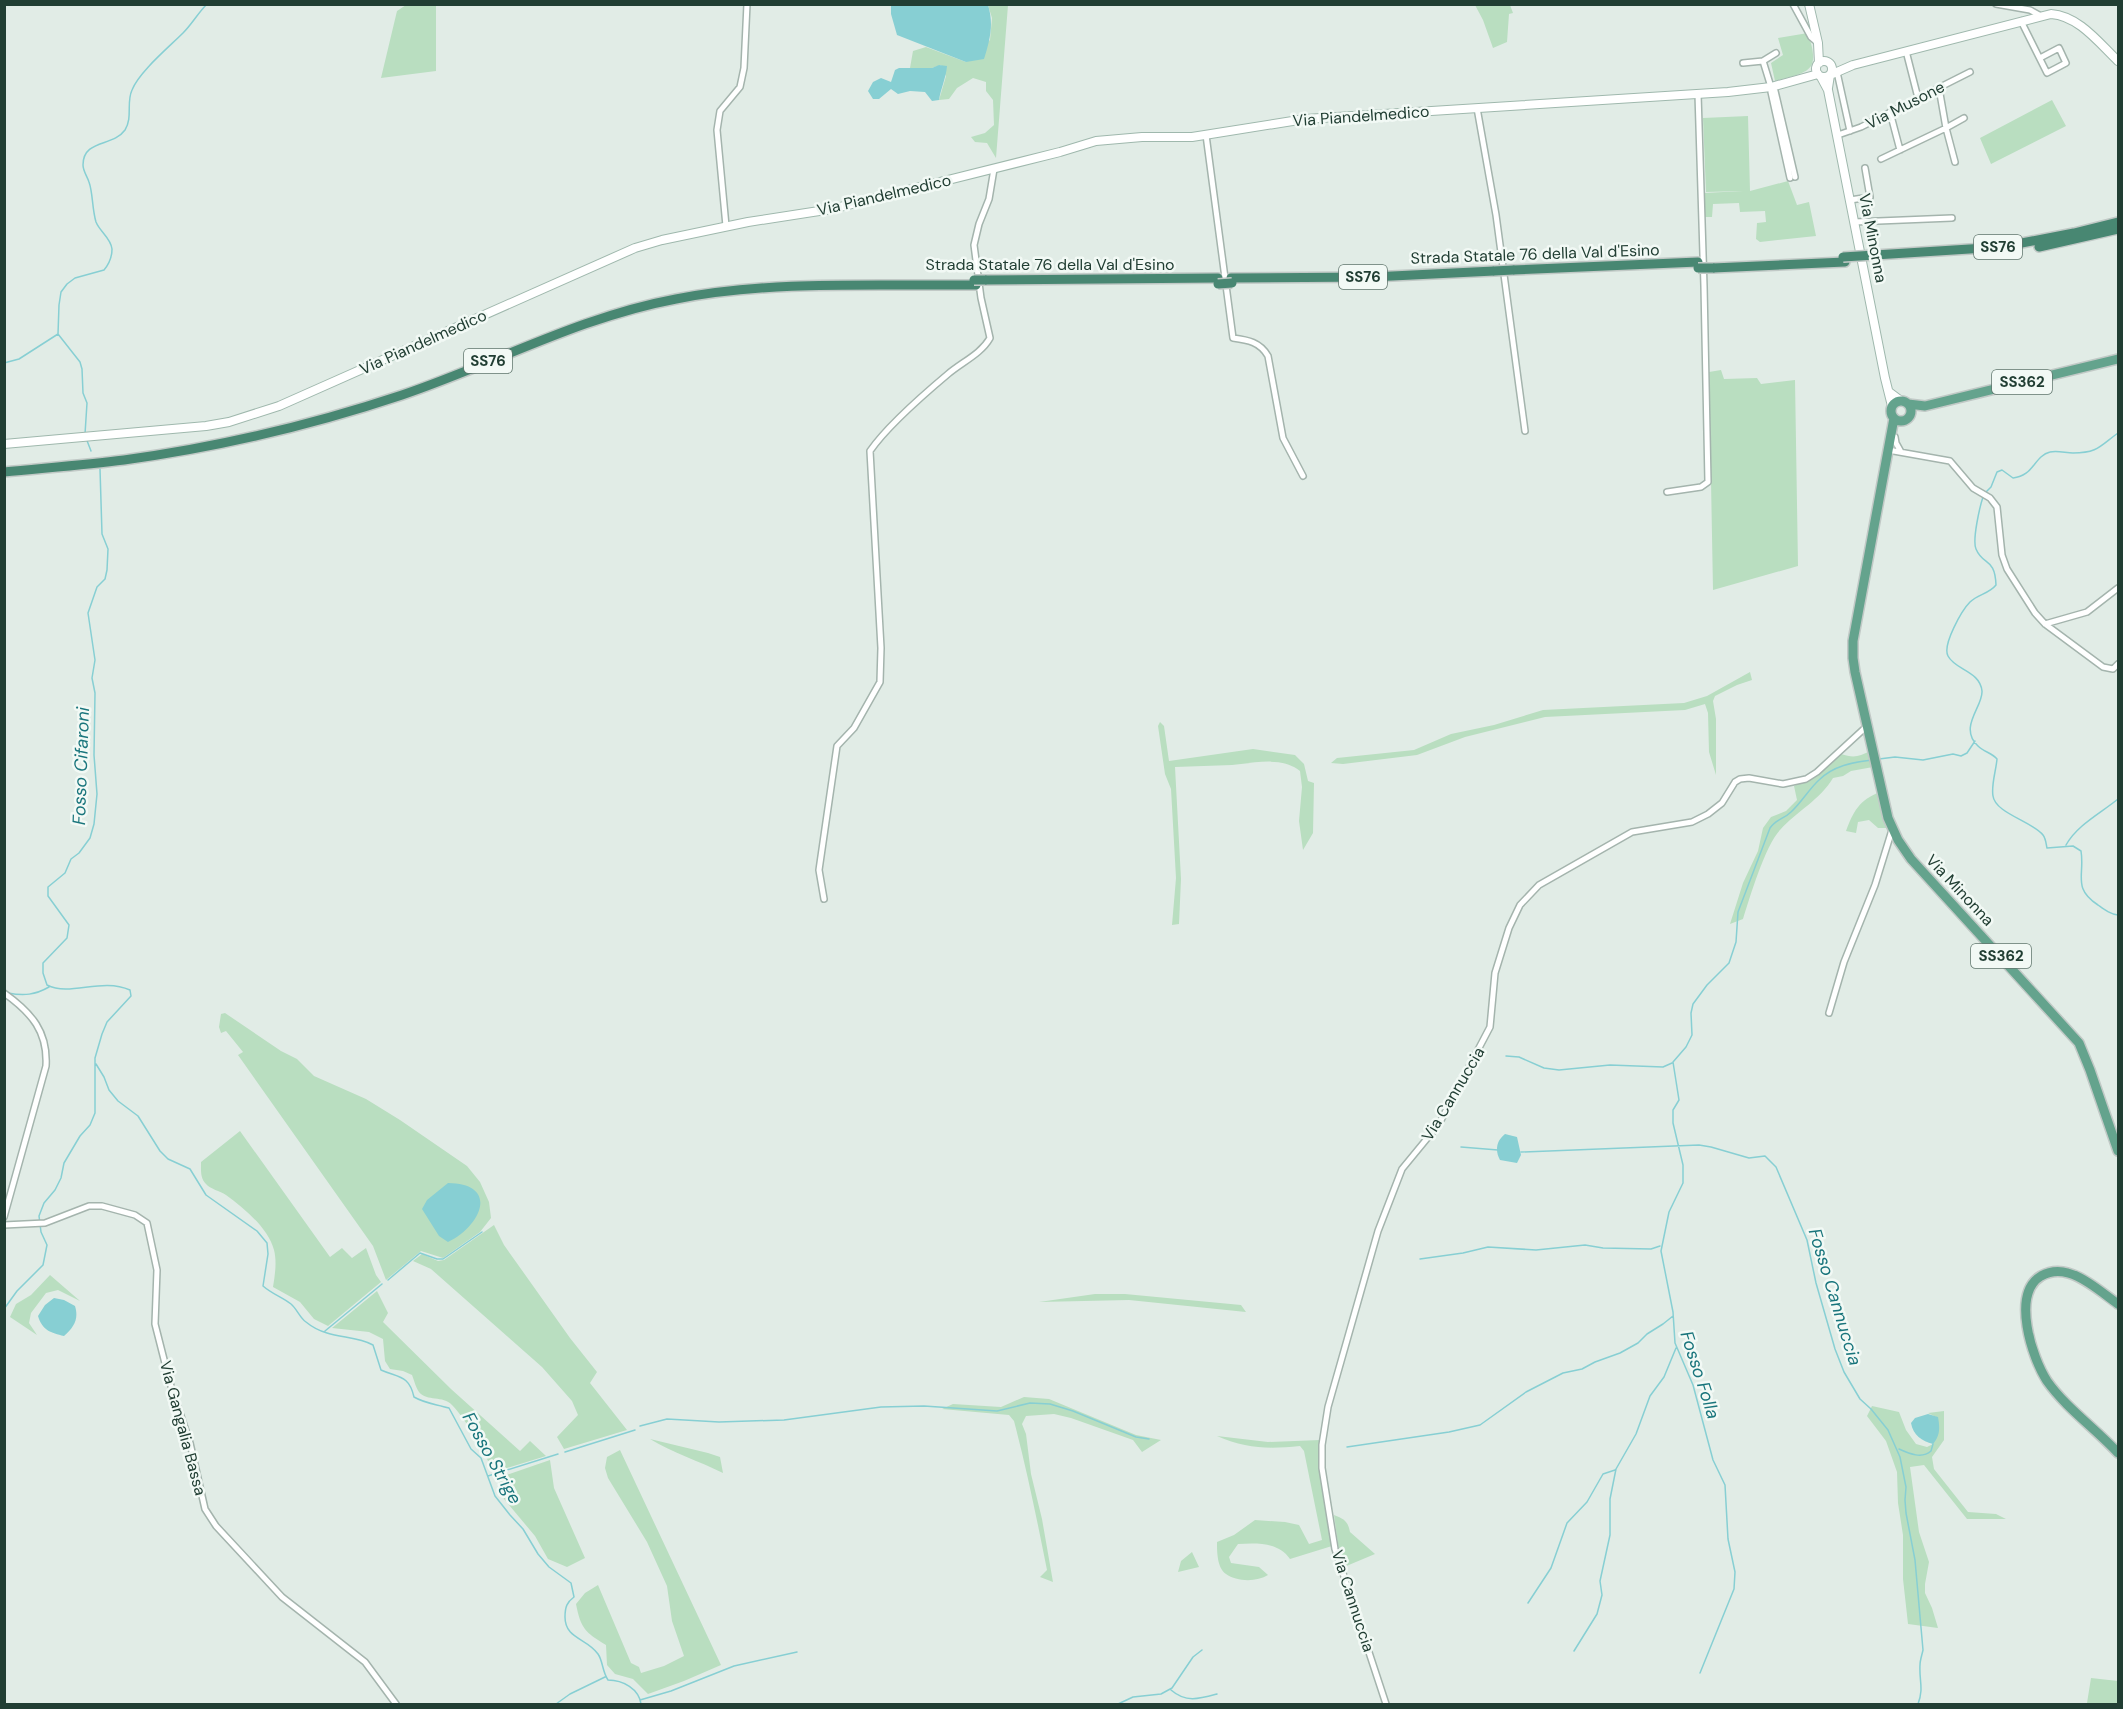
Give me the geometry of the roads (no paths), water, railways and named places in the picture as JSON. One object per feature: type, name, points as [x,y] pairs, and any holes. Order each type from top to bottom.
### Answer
[{"type":"highway","points":[[2034,242],[2090,227],[2118,216]]},
{"type":"highway","name":"Strada Statale 76 della Val d'Esino","points":[[4,466],[121,455],[184,445],[304,419],[403,388],[561,325],[601,312],[675,293],[737,284],[1218,281],[1371,283],[1513,273],[1875,258],[2034,242],[2118,222]]},
{"type":"highway","name":"Strada Statale 76 della Val d'Esino","points":[[1875,258],[2000,253],[2074,240],[2118,229]]},
{"type":"highway","name":"Strada Statale 76 della Val d'Esino","points":[[4,472],[164,454],[240,440],[305,424],[404,394],[603,317],[675,299],[737,289],[980,282]]},
{"type":"main road","name":"Via Minonna","points":[[1809,4],[1825,69],[1885,378],[1889,392],[1900,404]]},
{"type":"main road","points":[[1825,69],[1854,65],[2039,15],[2059,14],[2075,21],[2118,61]]},
{"type":"main road","name":"Via Piandelmedico","points":[[4,444],[229,422],[290,401],[635,248],[726,226],[832,209],[1096,141],[1206,135],[1305,119],[1698,94],[1772,87],[1796,82],[1825,69]]},
{"type":"main road","name":"SS362","points":[[1894,418],[1891,412],[1900,404],[1925,406],[2118,359]]},
{"type":"main road","points":[[1894,418],[1899,421],[1908,418],[1911,408],[1900,404]]},
{"type":"main road","name":"SS362","points":[[1908,418],[1925,406]]},
{"type":"main road","name":"Via Minonna","points":[[1894,418],[1853,641],[1853,658],[1866,727],[1892,828],[1911,859],[2079,1043],[2118,1151]]},
{"type":"main road","name":"Via Minonna","points":[[1888,450],[1908,418]]},
{"type":"main road","points":[[2118,1304],[2075,1275],[2056,1271],[2037,1278],[2028,1290],[2025,1306],[2035,1357],[2048,1382],[2063,1400],[2118,1453]]},
{"type":"street","points":[[726,226],[717,130],[720,111],[740,87],[744,68],[747,4]]},
{"type":"street","points":[[1792,4],[1811,37],[1818,43]]},
{"type":"street","points":[[1996,4],[2030,10],[2039,15]]},
{"type":"street","points":[[2021,21],[2047,73],[2066,63],[2059,48],[2040,58]]},
{"type":"street","points":[[1906,51],[1918,98]]},
{"type":"street","points":[[1743,63],[1763,61],[1776,52]]},
{"type":"street","points":[[1763,61],[1772,87],[1771,92],[1792,177]]},
{"type":"street","points":[[1825,69],[1850,131]]},
{"type":"street","name":"Via Musone","points":[[1838,135],[1970,72]]},
{"type":"street","points":[[1939,88],[1955,162]]},
{"type":"street","points":[[1667,492],[1701,487],[1708,482],[1698,94]]},
{"type":"street","points":[[1477,108],[1496,215],[1525,432]]},
{"type":"street","points":[[1890,112],[1900,150]]},
{"type":"street","points":[[1881,159],[1964,118]]},
{"type":"street","points":[[1206,135],[1233,338],[1251,341],[1263,347],[1268,356],[1283,438],[1303,476]]},
{"type":"street","points":[[1850,200],[1870,196],[1865,168]]},
{"type":"street","points":[[824,899],[819,870],[837,746],[854,728],[880,682],[881,648],[870,451],[941,381],[984,348],[990,338],[981,298],[974,245],[989,199],[994,169]]},
{"type":"street","points":[[1854,222],[1952,218]]},
{"type":"street","points":[[1895,437],[1901,452]]},
{"type":"street","points":[[1888,450],[1950,461],[1973,488],[1993,501],[1997,507],[2001,555],[2007,569],[2036,614],[2045,624],[2103,668],[2113,669],[2118,664]]},
{"type":"street","points":[[2045,624],[2087,612],[2118,588]]},
{"type":"street","name":"Via Cannuccia","points":[[1386,1704],[1335,1549],[1322,1468],[1322,1445],[1328,1407],[1378,1231],[1402,1169],[1439,1124],[1490,1027],[1495,974],[1509,928],[1520,905],[1539,885],[1632,832],[1692,822],[1708,814],[1722,803],[1735,782],[1740,779],[1749,778],[1783,784],[1806,779],[1817,772],[1866,727]]},
{"type":"street","points":[[1829,1013],[1844,962],[1875,885],[1892,828]]},
{"type":"street","points":[[4,1217],[46,1066],[47,1052],[45,1038],[33,1020],[6,994]]},
{"type":"street","name":"Via Gangalia Bassa","points":[[4,1225],[45,1222],[81,1208],[96,1206],[135,1215],[147,1223],[157,1270],[155,1324],[170,1383],[190,1444],[205,1509],[216,1526],[282,1597],[365,1662],[396,1704]]},
{"type":"water","points":[[891,5],[988,5],[991,19],[984,59],[966,62],[897,35]]},
{"type":"water","points":[[939,65],[947,66],[939,100],[932,101],[925,92],[910,91],[898,94],[891,89],[879,99],[873,99],[868,91],[873,82],[881,78],[891,82],[895,70],[899,68],[932,68]]},
{"type":"water","points":[[1505,1134],[1517,1137],[1521,1155],[1517,1163],[1500,1160],[1498,1157],[1498,1143]]},
{"type":"water","points":[[448,1183],[465,1185],[475,1191],[480,1198],[480,1207],[469,1227],[448,1242],[439,1236],[422,1209],[427,1200]]},
{"type":"water","points":[[54,1298],[75,1306],[75,1322],[64,1336],[48,1330],[42,1325],[38,1316],[45,1305]]},
{"type":"water","points":[[1928,1414],[1938,1417],[1939,1432],[1933,1444],[1919,1437],[1911,1423],[1915,1418]]},
{"type":"waterway","name":"Fosso Cifaroni","points":[[85,434],[87,403],[83,393],[82,369],[80,362],[58,334],[59,305],[61,292],[67,284],[75,278],[104,270],[110,260],[112,249],[110,242],[96,222],[90,186],[83,167],[84,157],[93,147],[113,139],[125,130],[129,120],[130,95],[136,83],[207,4]]},
{"type":"waterway","points":[[4,363],[19,359],[58,334]]},
{"type":"waterway","name":"Fosso Folla","points":[[1985,493],[1991,487],[1997,472],[2002,470],[2013,478],[2020,476],[2030,470],[2045,454],[2053,451],[2088,452],[2098,448],[2118,433]]},
{"type":"waterway","name":"Fosso Cifaroni","points":[[86,438],[91,451]]},
{"type":"waterway","name":"Fosso Cifaroni","points":[[4,1309],[17,1291],[43,1265],[47,1245],[41,1232],[39,1216],[44,1203],[61,1178],[64,1163],[80,1136],[90,1125],[95,1113],[95,1058],[107,1022],[131,996],[130,990],[108,985],[56,988],[47,985],[43,973],[43,963],[67,938],[69,925],[48,896],[48,887],[65,873],[71,859],[79,853],[90,838],[94,824],[97,794],[94,755],[95,693],[92,678],[95,660],[88,613],[97,587],[105,579],[107,570],[108,549],[102,534],[100,469]]},
{"type":"waterway","name":"Fosso Folla","points":[[1983,497],[1975,545],[1982,558],[1991,566],[1996,585],[1973,599],[1967,606],[1954,628],[1947,651],[1951,661],[1977,679],[1982,691],[1971,724],[1972,739],[1980,748],[1997,759],[1993,787],[1995,802],[2007,812],[2038,830],[2044,837],[2047,848],[2073,846],[2081,851],[2081,881],[2085,893],[2103,909],[2118,915]]},
{"type":"waterway","name":"Fosso Folla","points":[[1879,759],[1895,757],[1923,760],[1953,754],[1961,756],[1967,753],[1975,741]]},
{"type":"waterway","name":"Fosso Folla","points":[[1700,1673],[1734,1589],[1735,1572],[1728,1539],[1725,1485],[1713,1460],[1693,1385],[1675,1343],[1673,1312],[1661,1251],[1669,1212],[1683,1183],[1683,1165],[1673,1123],[1673,1110],[1679,1100],[1673,1062],[1686,1047],[1692,1035],[1693,1004],[1707,985],[1729,963],[1736,942],[1738,912],[1770,828],[1791,812],[1825,775],[1844,766],[1872,760]]},
{"type":"waterway","points":[[2066,845],[2083,825],[2118,799]]},
{"type":"waterway","points":[[8,993],[29,994],[49,987]]},
{"type":"waterway","points":[[1506,1056],[1519,1057],[1544,1068],[1559,1070],[1610,1065],[1663,1067],[1672,1063]]},
{"type":"waterway","name":"Fosso Strige","points":[[96,1064],[109,1090],[118,1101],[138,1116],[160,1151],[168,1159],[190,1169],[206,1195],[257,1231],[267,1243],[268,1254],[263,1286],[291,1304],[304,1320],[316,1329],[333,1335],[362,1340],[373,1345],[381,1370],[406,1381],[414,1397],[427,1403],[449,1408],[471,1449],[481,1458],[495,1496],[523,1529],[549,1567],[571,1583],[574,1597],[568,1603],[565,1613],[569,1630],[598,1654],[608,1680],[629,1686],[637,1694],[641,1704]]},
{"type":"waterway","name":"Fosso Cannuccia","points":[[1521,1152],[1699,1145],[1749,1158],[1765,1156],[1776,1167],[1807,1240],[1816,1283],[1844,1372],[1860,1399],[1888,1430],[1900,1457],[1906,1487],[1906,1513],[1915,1560],[1923,1650],[1920,1663],[1921,1693],[1918,1704]]},
{"type":"waterway","points":[[1461,1147],[1498,1150]]},
{"type":"waterway","points":[[388,1280],[420,1253],[443,1259],[482,1232]]},
{"type":"waterway","points":[[1420,1259],[1488,1247],[1536,1250],[1585,1245],[1603,1248],[1651,1249],[1660,1246]]},
{"type":"waterway","points":[[325,1331],[382,1284]]},
{"type":"waterway","points":[[1347,1447],[1449,1432],[1480,1425],[1526,1392],[1563,1373],[1582,1369],[1638,1343],[1673,1316]]},
{"type":"waterway","points":[[1574,1651],[1597,1614],[1602,1595],[1600,1581],[1610,1535],[1610,1499],[1616,1469],[1636,1434],[1650,1396],[1664,1377],[1676,1348]]},
{"type":"waterway","points":[[640,1426],[667,1419],[719,1422],[784,1420],[881,1407],[924,1406],[997,1411],[1030,1403],[1050,1404],[1136,1437],[1149,1439]]},
{"type":"waterway","points":[[565,1452],[635,1430]]},
{"type":"waterway","points":[[1899,1449],[1912,1454],[1924,1455],[1931,1451],[1933,1444]]},
{"type":"waterway","points":[[488,1476],[558,1454]]},
{"type":"waterway","points":[[1528,1603],[1551,1568],[1567,1523],[1587,1502],[1603,1474],[1615,1470]]},
{"type":"waterway","points":[[1118,1704],[1133,1697],[1161,1694],[1172,1688],[1193,1657],[1202,1650]]},
{"type":"waterway","points":[[640,1700],[671,1691],[734,1666],[797,1652]]},
{"type":"waterway","points":[[556,1704],[570,1694],[605,1677]]},
{"type":"waterway","points":[[1171,1690],[1187,1698],[1217,1694]]}]
